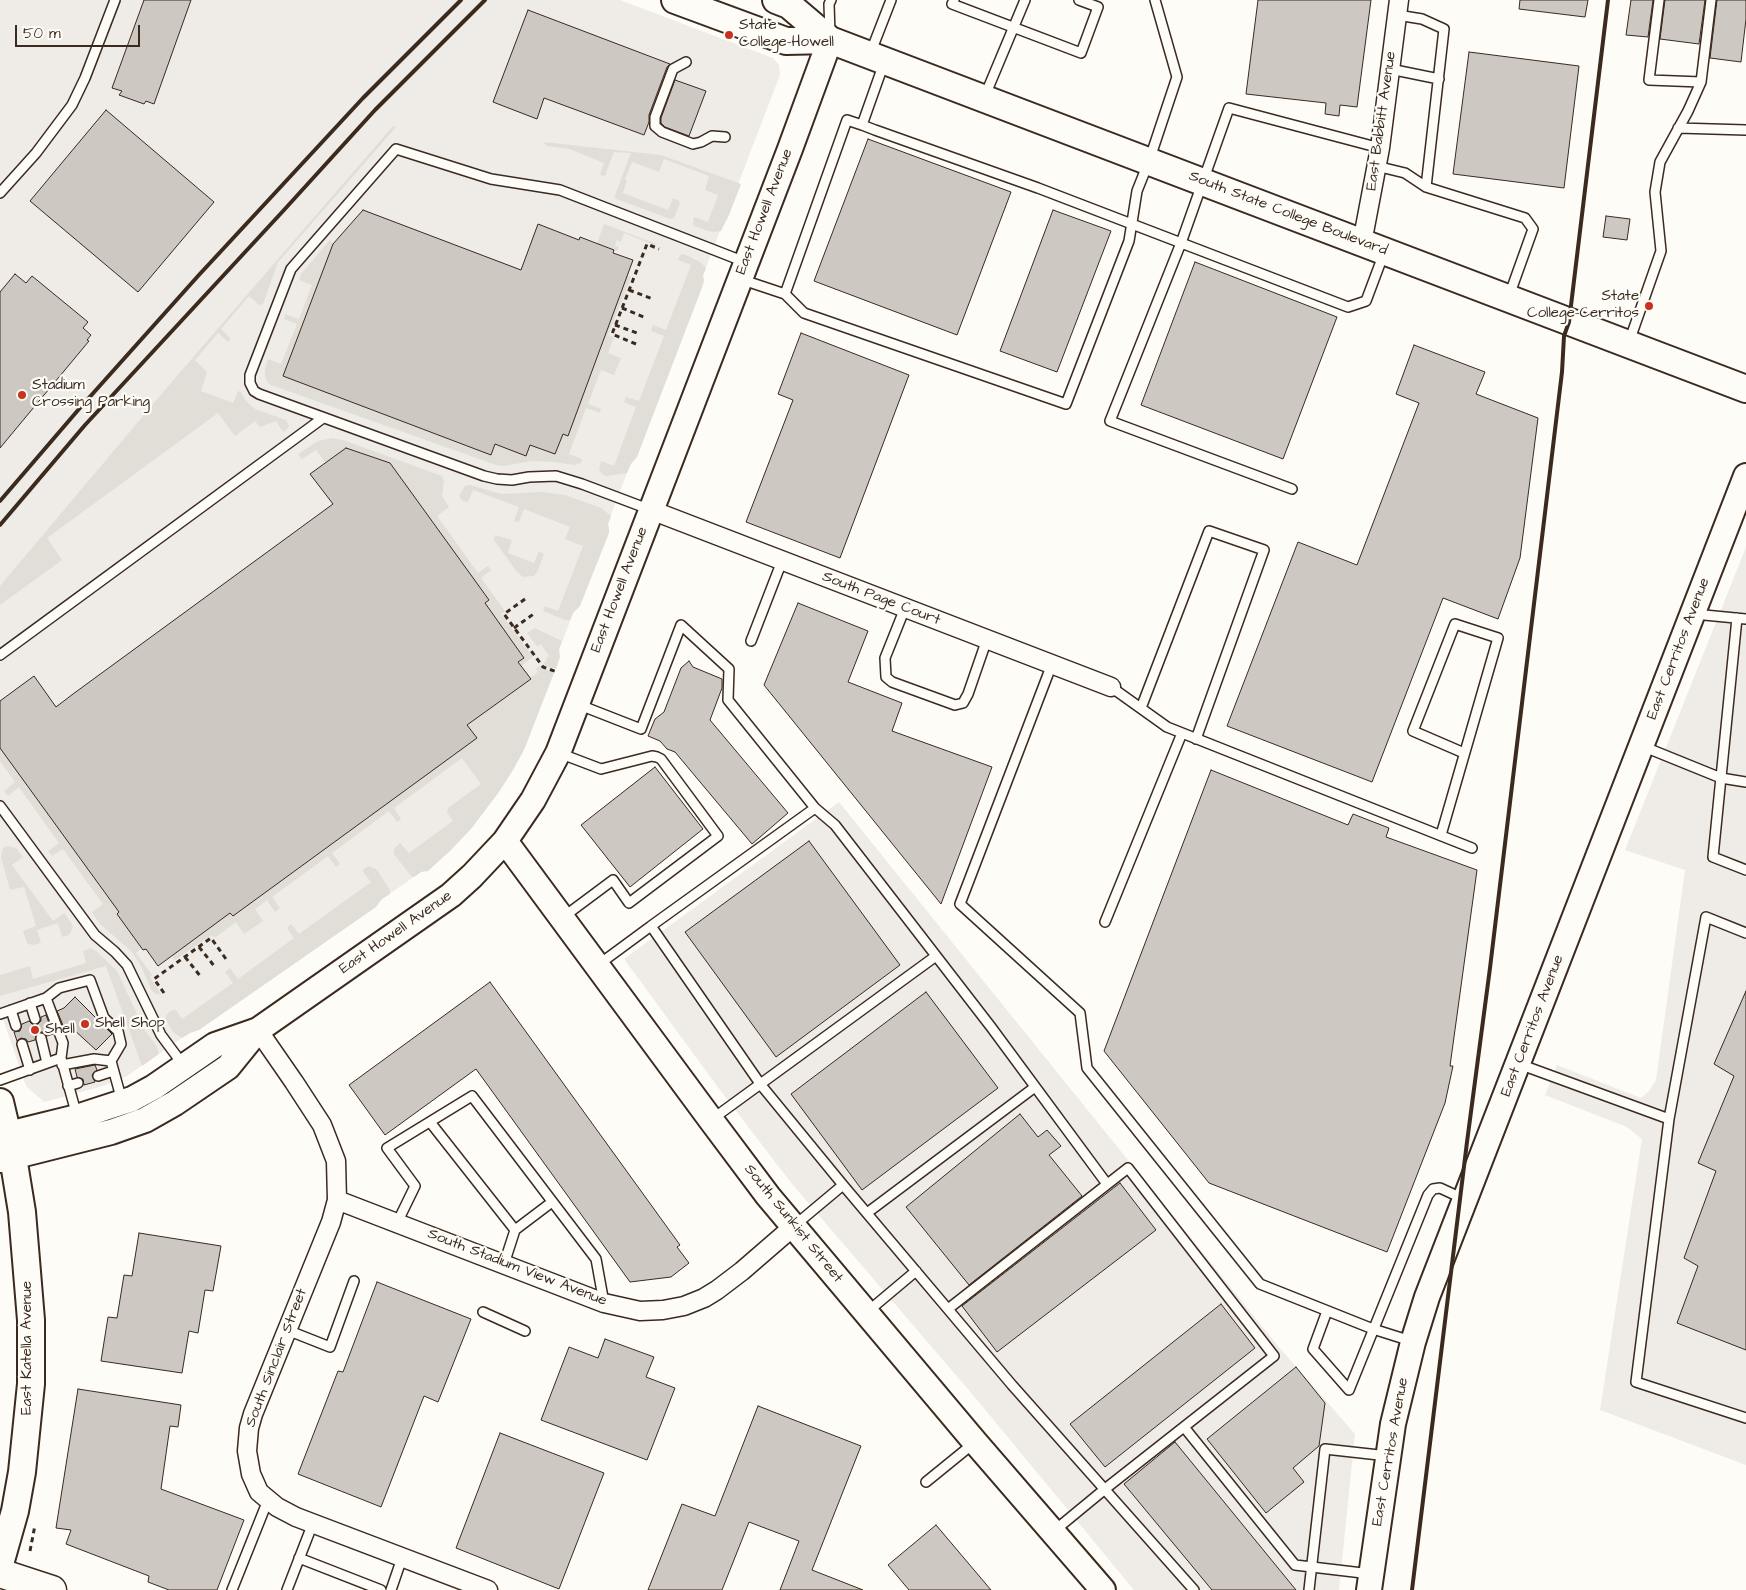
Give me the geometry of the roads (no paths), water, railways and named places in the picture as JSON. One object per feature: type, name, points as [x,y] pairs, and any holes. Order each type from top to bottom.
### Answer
[{"type":"highway","points":[[0,1573],[52,1590]]},
{"type":"main road","name":"South State College Boulevard","points":[[675,0],[786,41],[830,40]]},
{"type":"main road","name":"South State College Boulevard","points":[[776,0],[788,5],[830,40],[1746,389]]},
{"type":"main road","name":"East Katella Avenue","points":[[0,1102],[5,1147],[25,1234],[30,1290],[30,1384],[21,1480],[9,1536],[0,1564]]},
{"type":"street","name":"East Babbitt Avenue","points":[[1374,247],[1376,166],[1398,8]]},
{"type":"street","name":"East Howell Avenue","points":[[5,1147],[77,1117],[122,1103],[154,1088],[215,1045],[258,1030],[451,895],[472,876],[505,840],[533,800],[558,753],[830,40]]},
{"type":"street","name":"East Cerritos Avenue","points":[[1370,1582],[1400,1388],[1427,1298],[1746,476]]},
{"type":"street","name":"South Page Court","points":[[651,510],[1111,687]]},
{"type":"street","name":"South Sunkist Street","points":[[505,840],[768,1196],[975,1442],[1104,1590]]},
{"type":"street","name":"East Howell Avenue","points":[[5,1147],[112,1132],[145,1120],[175,1103],[228,1067],[258,1030]]},
{"type":"street","name":"South Sinclair Street","points":[[258,1030],[322,1125],[336,1161],[337,1200],[331,1222],[253,1414],[247,1451],[251,1474],[259,1492],[277,1507],[296,1517],[488,1590]]},
{"type":"street","name":"South Stadium View Avenue","points":[[337,1200],[604,1303],[640,1310],[663,1310],[684,1306],[704,1298],[742,1271],[794,1226]]},
{"type":"lane","points":[[0,193],[36,152],[72,105],[85,78],[115,0]]},
{"type":"lane","points":[[830,40],[831,0]]},
{"type":"lane","points":[[862,125],[891,0]]},
{"type":"lane","points":[[954,0],[952,4],[1081,53],[1098,7],[1078,0]]},
{"type":"lane","points":[[984,98],[1024,0]]},
{"type":"lane","points":[[651,510],[556,476],[512,480],[484,476],[254,391],[250,383],[250,375],[291,269],[396,149],[491,180],[560,190],[743,270],[785,294],[804,314],[1066,404],[1129,241],[1137,191],[1177,76],[1156,0]]},
{"type":"lane","points":[[1659,0],[1649,80],[1701,82]]},
{"type":"lane","points":[[1628,344],[1661,251],[1655,192],[1660,162],[1701,82],[1711,0]]},
{"type":"lane","points":[[1398,8],[1444,28],[1426,187]]},
{"type":"lane","points":[[686,62],[673,69],[655,118],[655,126],[662,132],[693,144],[712,136],[725,137]]},
{"type":"lane","points":[[1390,69],[1439,79]]},
{"type":"lane","points":[[1292,489],[1110,420],[1181,243],[1229,108],[1380,148]]},
{"type":"lane","points":[[785,294],[847,120],[1038,188],[1348,307],[1366,301],[1374,247]]},
{"type":"lane","points":[[1678,128],[1746,130]]},
{"type":"lane","points":[[1376,166],[1404,173],[1426,187],[1525,218],[1533,229],[1508,298]]},
{"type":"lane","points":[[0,655],[323,418]]},
{"type":"lane","points":[[1141,708],[1209,531],[1264,550],[1196,739]]},
{"type":"lane","points":[[751,641],[782,561]]},
{"type":"lane","points":[[905,608],[885,658],[886,677],[892,682],[955,705],[963,703],[968,694],[987,639]]},
{"type":"lane","points":[[1693,614],[1741,619],[1713,857],[1746,870]]},
{"type":"lane","points":[[1440,835],[1498,638],[1454,624],[1414,730],[1464,753]]},
{"type":"lane","points":[[577,704],[641,729],[681,625],[729,669],[728,700],[815,808],[835,825],[991,1027],[1107,1184]]},
{"type":"lane","points":[[1052,664],[960,904],[1080,1013],[1087,1068],[1260,1284],[1373,1329],[1413,1342]]},
{"type":"lane","points":[[1111,687],[1167,727],[1472,848]]},
{"type":"lane","points":[[1105,922],[1182,733]]},
{"type":"lane","points":[[1642,745],[1722,778],[1746,782]]},
{"type":"lane","points":[[558,753],[601,769],[652,756],[661,759],[718,836],[629,903],[613,880],[562,918]]},
{"type":"lane","points":[[0,806],[95,935],[127,965],[161,1035],[184,1066]]},
{"type":"lane","points":[[597,966],[815,808]]},
{"type":"lane","points":[[1746,934],[1706,917],[1669,1119],[1636,1382],[1746,1418]]},
{"type":"lane","points":[[651,926],[761,1085],[866,1213],[1018,1392],[1106,1488],[1194,1590]]},
{"type":"lane","points":[[710,1120],[761,1085],[936,956]]},
{"type":"lane","points":[[0,1014],[46,998],[59,988],[90,980],[104,1018],[118,1031],[121,1044],[111,1061],[122,1103]]},
{"type":"lane","points":[[46,998],[63,1043],[62,1062],[77,1117]]},
{"type":"lane","points":[[30,1003],[35,1019]]},
{"type":"lane","points":[[12,1010],[16,1026]]},
{"type":"lane","points":[[41,1038],[47,1063]]},
{"type":"lane","points":[[22,1044],[30,1070]]},
{"type":"lane","points":[[0,1080],[47,1063],[94,1059],[111,1061]]},
{"type":"lane","points":[[1519,1064],[1669,1119]]},
{"type":"lane","points":[[98,1076],[113,1071]]},
{"type":"lane","points":[[68,1086],[78,1083]]},
{"type":"lane","points":[[866,1213],[1035,1087]]},
{"type":"lane","points":[[397,1223],[415,1186],[388,1148],[472,1096],[596,1260],[604,1303]]},
{"type":"lane","points":[[430,1122],[515,1230]]},
{"type":"lane","points":[[948,1309],[1128,1168],[1274,1356],[1053,1532]]},
{"type":"lane","points":[[794,1226],[843,1185]]},
{"type":"lane","points":[[1327,1311],[1313,1350],[1349,1390],[1428,1195],[1433,1189],[1440,1188],[1466,1200]]},
{"type":"lane","points":[[504,1264],[515,1230],[552,1202]]},
{"type":"lane","points":[[866,1313],[916,1271]]},
{"type":"lane","points":[[287,1330],[330,1347],[354,1281]]},
{"type":"lane","points":[[483,1312],[525,1331]]},
{"type":"lane","points":[[1184,1427],[1296,1566],[1311,1567],[1370,1582]]},
{"type":"lane","points":[[926,1482],[975,1442]]},
{"type":"lane","points":[[1309,1590],[1325,1448],[1388,1456]]},
{"type":"lane","points":[[232,1590],[268,1500]]},
{"type":"lane","points":[[287,1590],[313,1523]]},
{"type":"lane","points":[[299,1558],[381,1590]]},
{"type":"lane","points":[[391,1590],[402,1558]]},
{"type":"railway","points":[[0,501],[198,276],[363,98],[461,0]]},
{"type":"railway","points":[[0,525],[85,425],[375,110],[485,0]]},
{"type":"railway","points":[[1412,1590],[1490,968],[1562,372],[1564,336],[1569,322],[1608,0]]},
{"type":"place","name":"State College-Howell","points":[[729,35]]},
{"type":"place","name":"State College-Cerritos","points":[[1649,306]]},
{"type":"place","name":"Stadium Crossing Parking","points":[[22,395]]},
{"type":"place","name":"Shell Shop","points":[[85,1024]]},
{"type":"place","name":"Shell","points":[[35,1030]]}]
